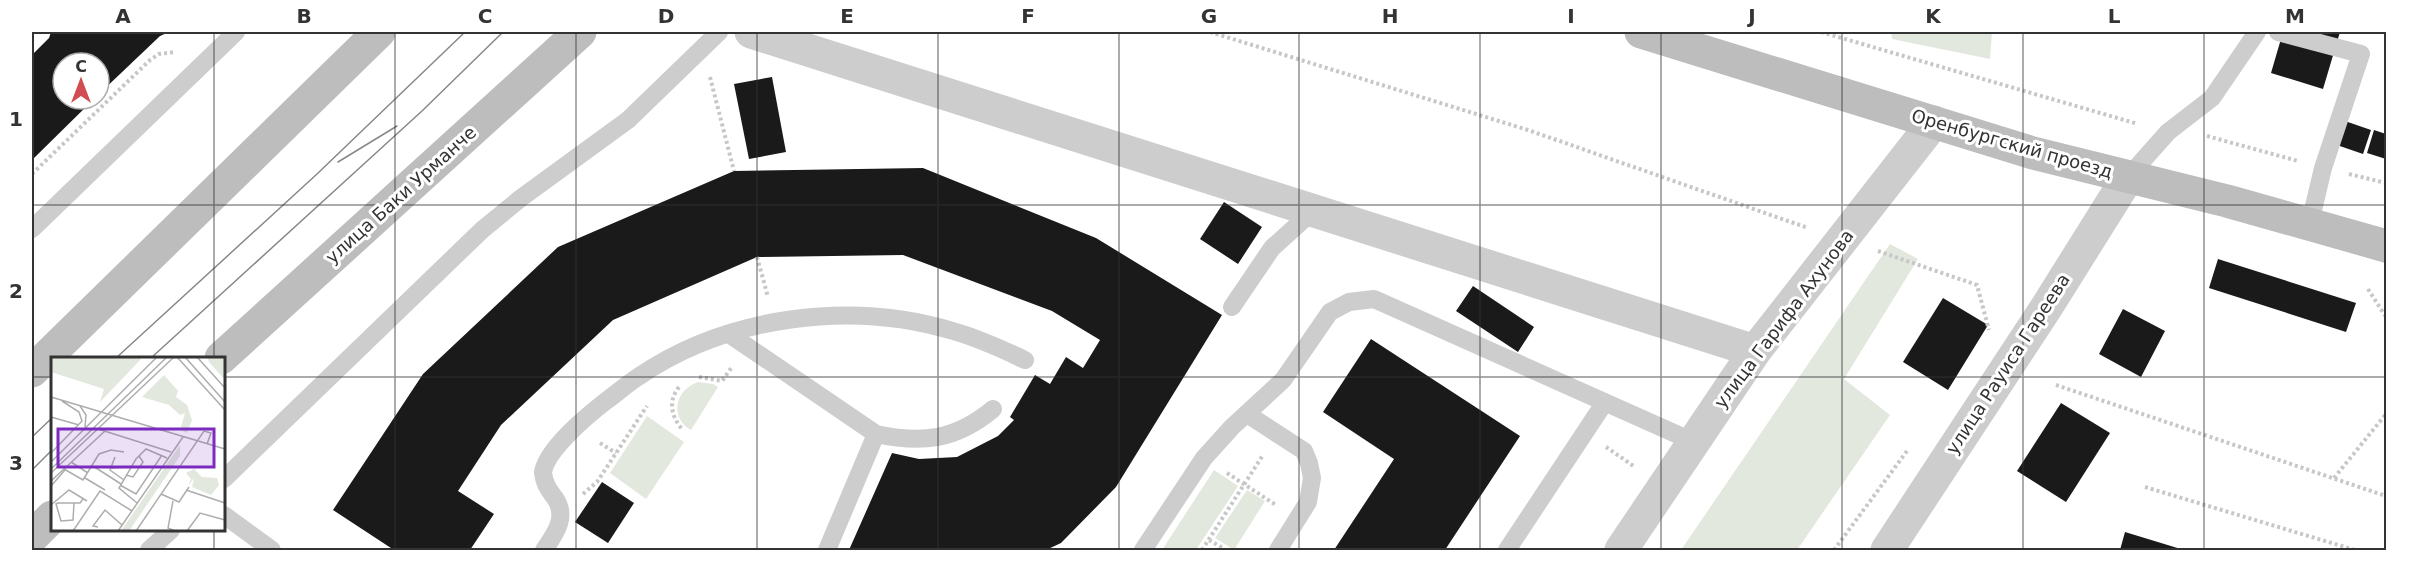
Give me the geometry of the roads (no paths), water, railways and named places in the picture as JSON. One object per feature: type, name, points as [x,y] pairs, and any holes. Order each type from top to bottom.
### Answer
[{"type":"main road","points":[[32,371],[379,32]]},
{"type":"main road","name":"улица Баки Урманче","points":[[222,357],[580,32]]},
{"type":"main road","name":"Оренбургский проезд","points":[[1641,32],[2033,153],[2310,223],[2386,246]]},
{"type":"main road","points":[[32,537],[51,518]]},
{"type":"street","points":[[751,32],[1755,351]]},
{"type":"street","name":"улица Гарифа Ахунова","points":[[1621,550],[1755,351],[1934,122]]},
{"type":"street","name":"улица Рауиса Гареева","points":[[1887,550],[2041,315],[2128,177]]},
{"type":"lane","points":[[32,230],[236,32]]},
{"type":"lane","points":[[225,478],[482,230],[541,182],[628,120],[719,32]]},
{"type":"lane","points":[[2128,177],[2168,132],[2212,98],[2257,32]]},
{"type":"lane","points":[[2278,32],[2361,54],[2323,168],[2310,223]]},
{"type":"lane","points":[[1232,307],[1272,248],[1314,210]]},
{"type":"lane","points":[[1143,550],[1204,458],[1283,380],[1330,312],[1342,304],[1362,299],[1374,299],[1694,442]]},
{"type":"lane","points":[[544,550],[558,529],[560,510],[547,489],[543,472],[544,466],[555,450],[593,411],[640,376],[682,352],[729,334],[774,322],[812,317],[864,316],[904,320],[952,330],[991,344],[1025,360]]},
{"type":"lane","points":[[729,334],[876,434],[904,440],[934,439],[958,432],[979,421],[993,409]]},
{"type":"lane","points":[[1507,550],[1605,402]]},
{"type":"lane","points":[[1247,414],[1304,451],[1309,463],[1312,489],[1308,502],[1278,550]]},
{"type":"lane","points":[[827,550],[876,434]]},
{"type":"lane","points":[[225,516],[272,550]]},
{"type":"lane","points":[[149,550],[170,531]]},
{"type":"tram line","points":[[117,357],[317,174],[465,32]]},
{"type":"tram line","points":[[152,357],[422,111],[503,32]]},
{"type":"tram line","points":[[338,162],[397,126]]},
{"type":"tram line","points":[[32,437],[51,419]]},
{"type":"tram line","points":[[32,470],[51,451]]}]
